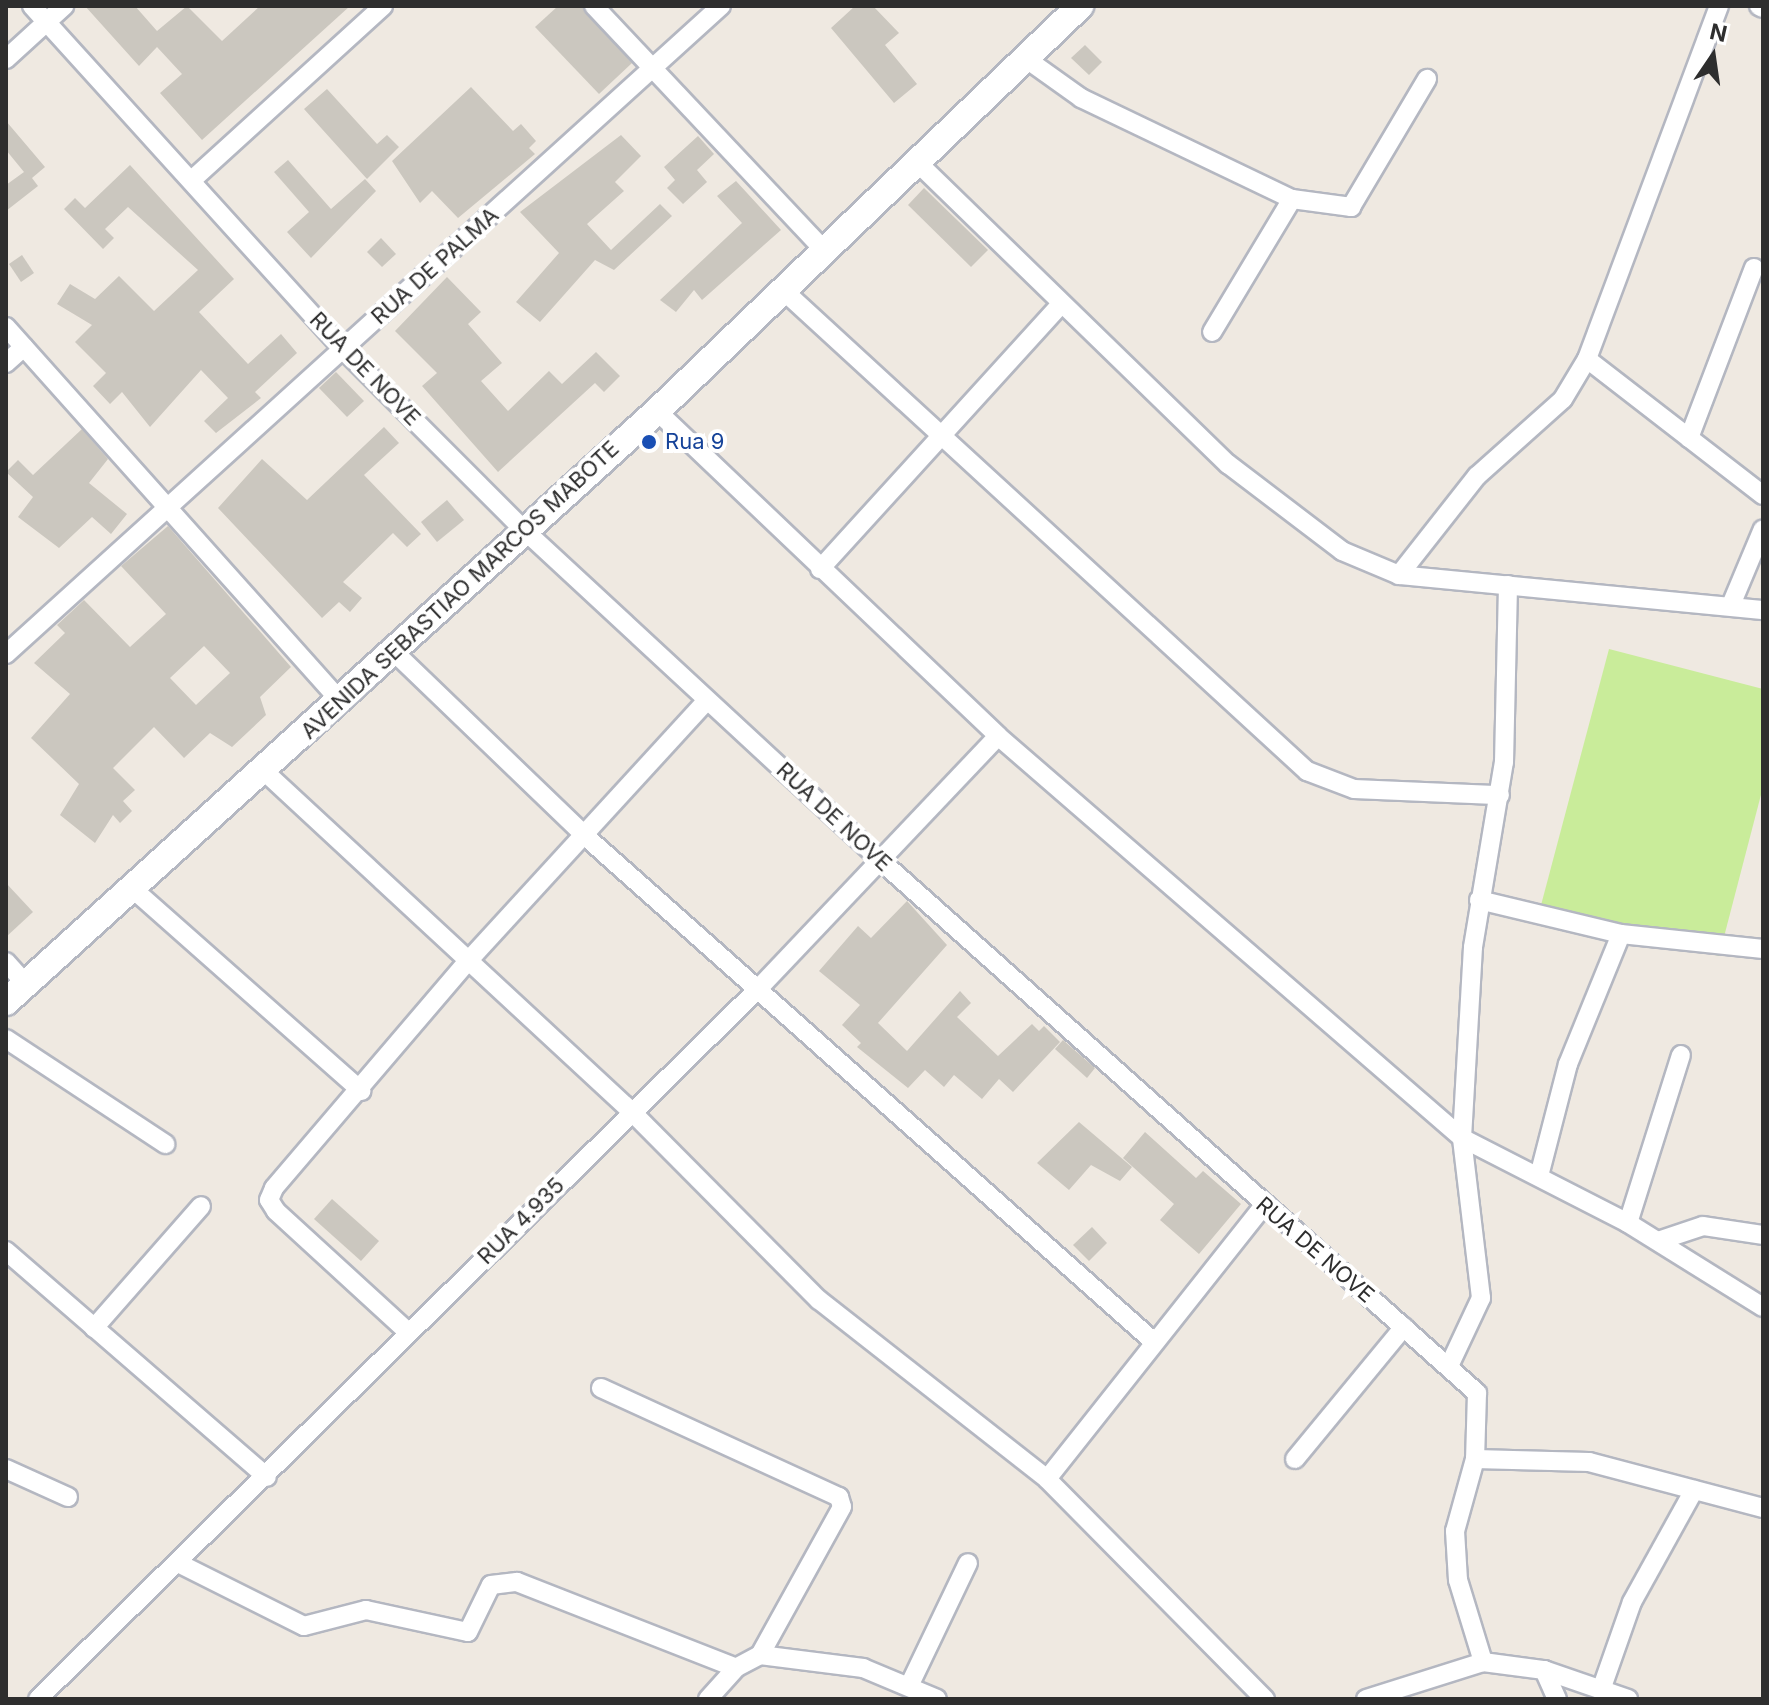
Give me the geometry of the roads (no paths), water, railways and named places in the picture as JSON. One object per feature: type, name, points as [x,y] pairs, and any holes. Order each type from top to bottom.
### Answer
[{"type":"main road","name":"AVENIDA SEBASTIAO MARCOS MABOTE","points":[[6,1002],[264,771],[390,648],[522,528],[657,411],[1080,6]]},
{"type":"street","name":"RUA DE NOVE","points":[[32,6],[193,179],[343,349],[522,528],[881,861],[1263,1206],[1450,1364],[1477,1393],[1475,1459],[1458,1515],[1456,1555],[1483,1662]]},
{"type":"street","points":[[6,59],[64,6]]},
{"type":"street","points":[[193,179],[383,6]]},
{"type":"street","points":[[594,6],[825,251]]},
{"type":"street","name":"RUA DE PALMA","points":[[6,654],[721,6]]},
{"type":"street","points":[[1399,575],[1477,476],[1563,399],[1587,359],[1719,6]]},
{"type":"street","points":[[1025,58],[1081,98],[1292,199],[1351,207],[1427,79]]},
{"type":"street","points":[[917,162],[1059,306],[1309,530],[1399,575],[1763,610]]},
{"type":"street","points":[[1212,332],[1292,199]]},
{"type":"street","points":[[1689,438],[1754,268]]},
{"type":"street","points":[[784,291],[938,438],[1307,771],[1354,789],[1500,795]]},
{"type":"street","points":[[820,569],[1059,306]]},
{"type":"street","points":[[6,327],[339,699]]},
{"type":"street","points":[[6,363],[24,347]]},
{"type":"street","points":[[1587,359],[1763,495]]},
{"type":"street","points":[[657,411],[998,736],[1462,1138],[1628,1223],[1763,1307]]},
{"type":"street","points":[[1731,605],[1763,529]]},
{"type":"street","points":[[1450,1364],[1481,1298],[1462,1138],[1479,900],[1500,795],[1508,585]]},
{"type":"street","points":[[390,648],[584,835],[1154,1342]]},
{"type":"street","points":[[408,1332],[269,1200],[469,960],[707,700]]},
{"type":"street","name":"RUA 4.935","points":[[38,1699],[182,1565],[408,1332],[759,988],[998,736]]},
{"type":"street","points":[[264,771],[632,1112],[819,1300],[1047,1479],[1265,1699]]},
{"type":"street","points":[[133,889],[361,1091]]},
{"type":"street","points":[[1479,900],[1621,934],[1763,949]]},
{"type":"street","points":[[1539,1176],[1568,1064],[1621,934]]},
{"type":"street","points":[[6,962],[26,984]]},
{"type":"street","points":[[6,1039],[165,1144]]},
{"type":"street","points":[[1628,1223],[1681,1055]]},
{"type":"street","points":[[94,1328],[201,1206]]},
{"type":"street","points":[[1047,1479],[1263,1206]]},
{"type":"street","points":[[1658,1241],[1703,1226],[1763,1235]]},
{"type":"street","points":[[6,1251],[267,1477]]},
{"type":"street","points":[[1295,1459],[1404,1327]]},
{"type":"street","points":[[601,1388],[839,1497],[842,1507],[760,1655],[736,1668],[708,1699]]},
{"type":"street","points":[[1475,1459],[1589,1462],[1763,1508]]},
{"type":"street","points":[[6,1469],[68,1497]]},
{"type":"street","points":[[1601,1690],[1632,1602],[1694,1490]]},
{"type":"street","points":[[910,1684],[968,1563]]},
{"type":"street","points":[[182,1565],[304,1626],[366,1610],[468,1632],[491,1585],[517,1582],[736,1668]]},
{"type":"street","points":[[760,1655],[863,1668],[910,1684],[937,1699]]},
{"type":"street","points":[[1366,1699],[1483,1662],[1544,1670],[1628,1699]]},
{"type":"street","points":[[1544,1670],[1557,1699]]},
{"type":"place","name":"Rua 9","points":[[649,442]]}]
